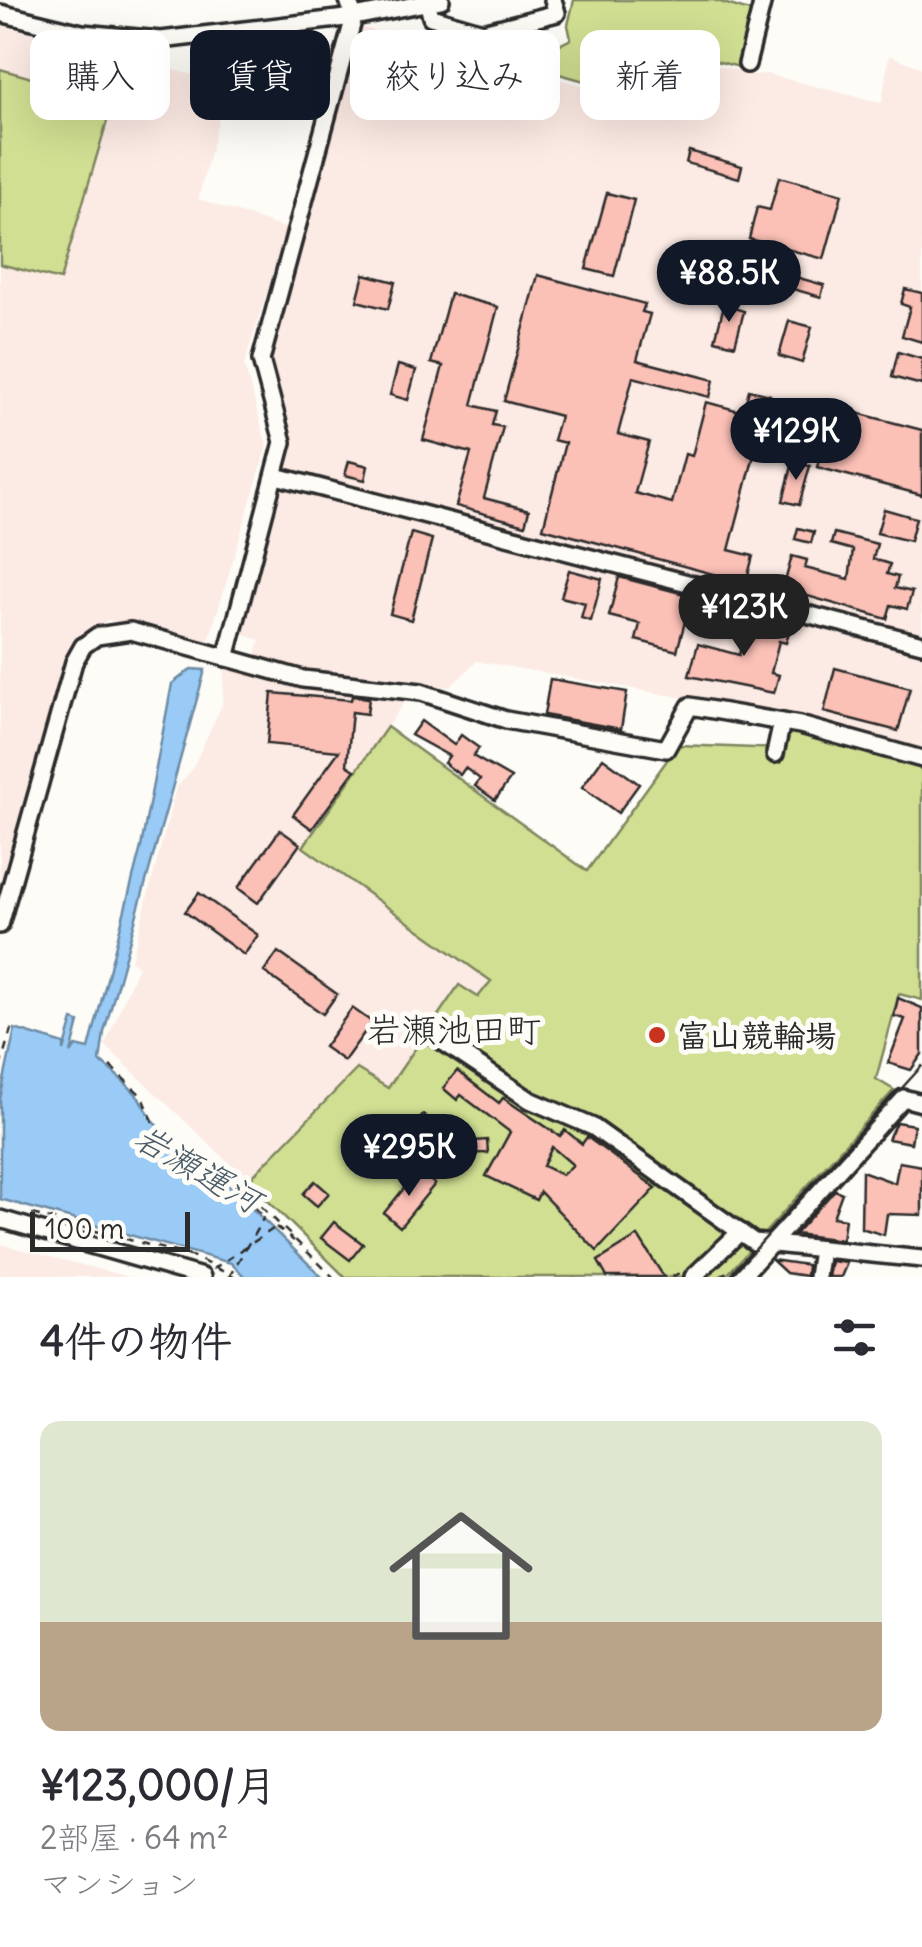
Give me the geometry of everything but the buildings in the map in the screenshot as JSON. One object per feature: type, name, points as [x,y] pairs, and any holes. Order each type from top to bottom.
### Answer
[{"type":"street","points":[[348,0],[363,11]]},
{"type":"street","points":[[0,13],[130,40],[431,2],[431,17],[483,32],[557,13],[553,0]]},
{"type":"street","points":[[747,64],[763,0]]},
{"type":"street","points":[[226,658],[283,442],[260,360],[363,11]]},
{"type":"street","points":[[276,476],[922,644]]},
{"type":"street","points":[[0,925],[74,662],[83,646],[97,636],[131,632],[303,680],[440,696],[506,720],[666,748],[690,706],[782,722],[922,760]]},
{"type":"street","points":[[775,754],[782,722]]},
{"type":"street","points":[[428,1032],[530,1100],[593,1127],[740,1232],[769,1246],[922,1259]]},
{"type":"street","points":[[735,1274],[769,1246],[903,1098],[922,1103]]},
{"type":"street","points":[[0,1219],[207,1273]]},
{"type":"street","points":[[693,1277],[740,1232]]},
{"type":"street","points":[[817,1277],[822,1249]]},
{"type":"path","points":[[0,1067],[12,1022]]},
{"type":"path","points":[[110,1066],[143,1097],[154,1124],[170,1142],[187,1156],[220,1166],[333,1277]]},
{"type":"path","points":[[16,1210],[194,1257],[232,1277],[264,1216],[212,1164]]},
{"type":"path","points":[[207,1273],[276,1227],[288,1240],[298,1242]]},
{"type":"path","points":[[720,1277],[735,1274]]},
{"type":"shaded area","points":[[0,25],[30,33],[30,120],[170,120],[170,69],[190,74],[190,120],[219,120],[198,199],[287,229],[244,365],[267,446],[208,643],[108,620],[77,640],[64,660],[0,890]]},
{"type":"shaded area","points":[[889,55],[922,68],[922,755],[780,715],[477,661],[450,687],[301,671],[255,658],[260,640],[239,633],[289,443],[268,358],[350,63],[350,120],[560,120],[560,80],[580,85],[580,120],[720,120],[720,66],[882,103]]},
{"type":"shaded area","points":[[225,666],[297,686],[407,698],[304,847],[491,981],[478,998],[459,986],[388,1089],[356,1070],[248,1181],[105,1045],[138,966],[131,961],[176,788],[191,771],[222,705]]},
{"type":"shaded area","points":[[0,1244],[129,1277],[0,1277]]},
{"type":"green space","points":[[574,0],[714,0],[756,13],[743,68],[720,62],[720,30],[580,30],[580,80],[560,74],[560,44],[571,39],[568,25]]},
{"type":"green space","points":[[0,69],[30,77],[30,120],[107,120],[60,280],[0,264]]},
{"type":"green space","name":"富山競輪場","points":[[387,727],[587,871],[678,745],[782,749],[789,727],[922,765],[922,1000],[899,994],[876,1079],[894,1090],[725,1277],[345,1277],[248,1181],[357,1069],[388,1088],[459,985],[478,997],[491,981],[303,847]]},
{"type":"water","name":"岩瀬運河","points":[[191,669],[205,670],[104,1032],[100,1061],[133,1090],[169,1141],[186,1156],[210,1167],[322,1277],[245,1277],[231,1263],[0,1199],[0,1099],[15,1029],[64,1044],[64,1051],[73,1020],[79,1022],[71,1053],[76,1046],[89,1049],[141,847],[172,684]]},
{"type":"tram line","points":[[730,1277],[922,1066]]},
{"type":"place","name":"富山競輪場","points":[[657,1035]]},
{"type":"district","name":"岩瀬池田町","points":[[454,1029]]}]
